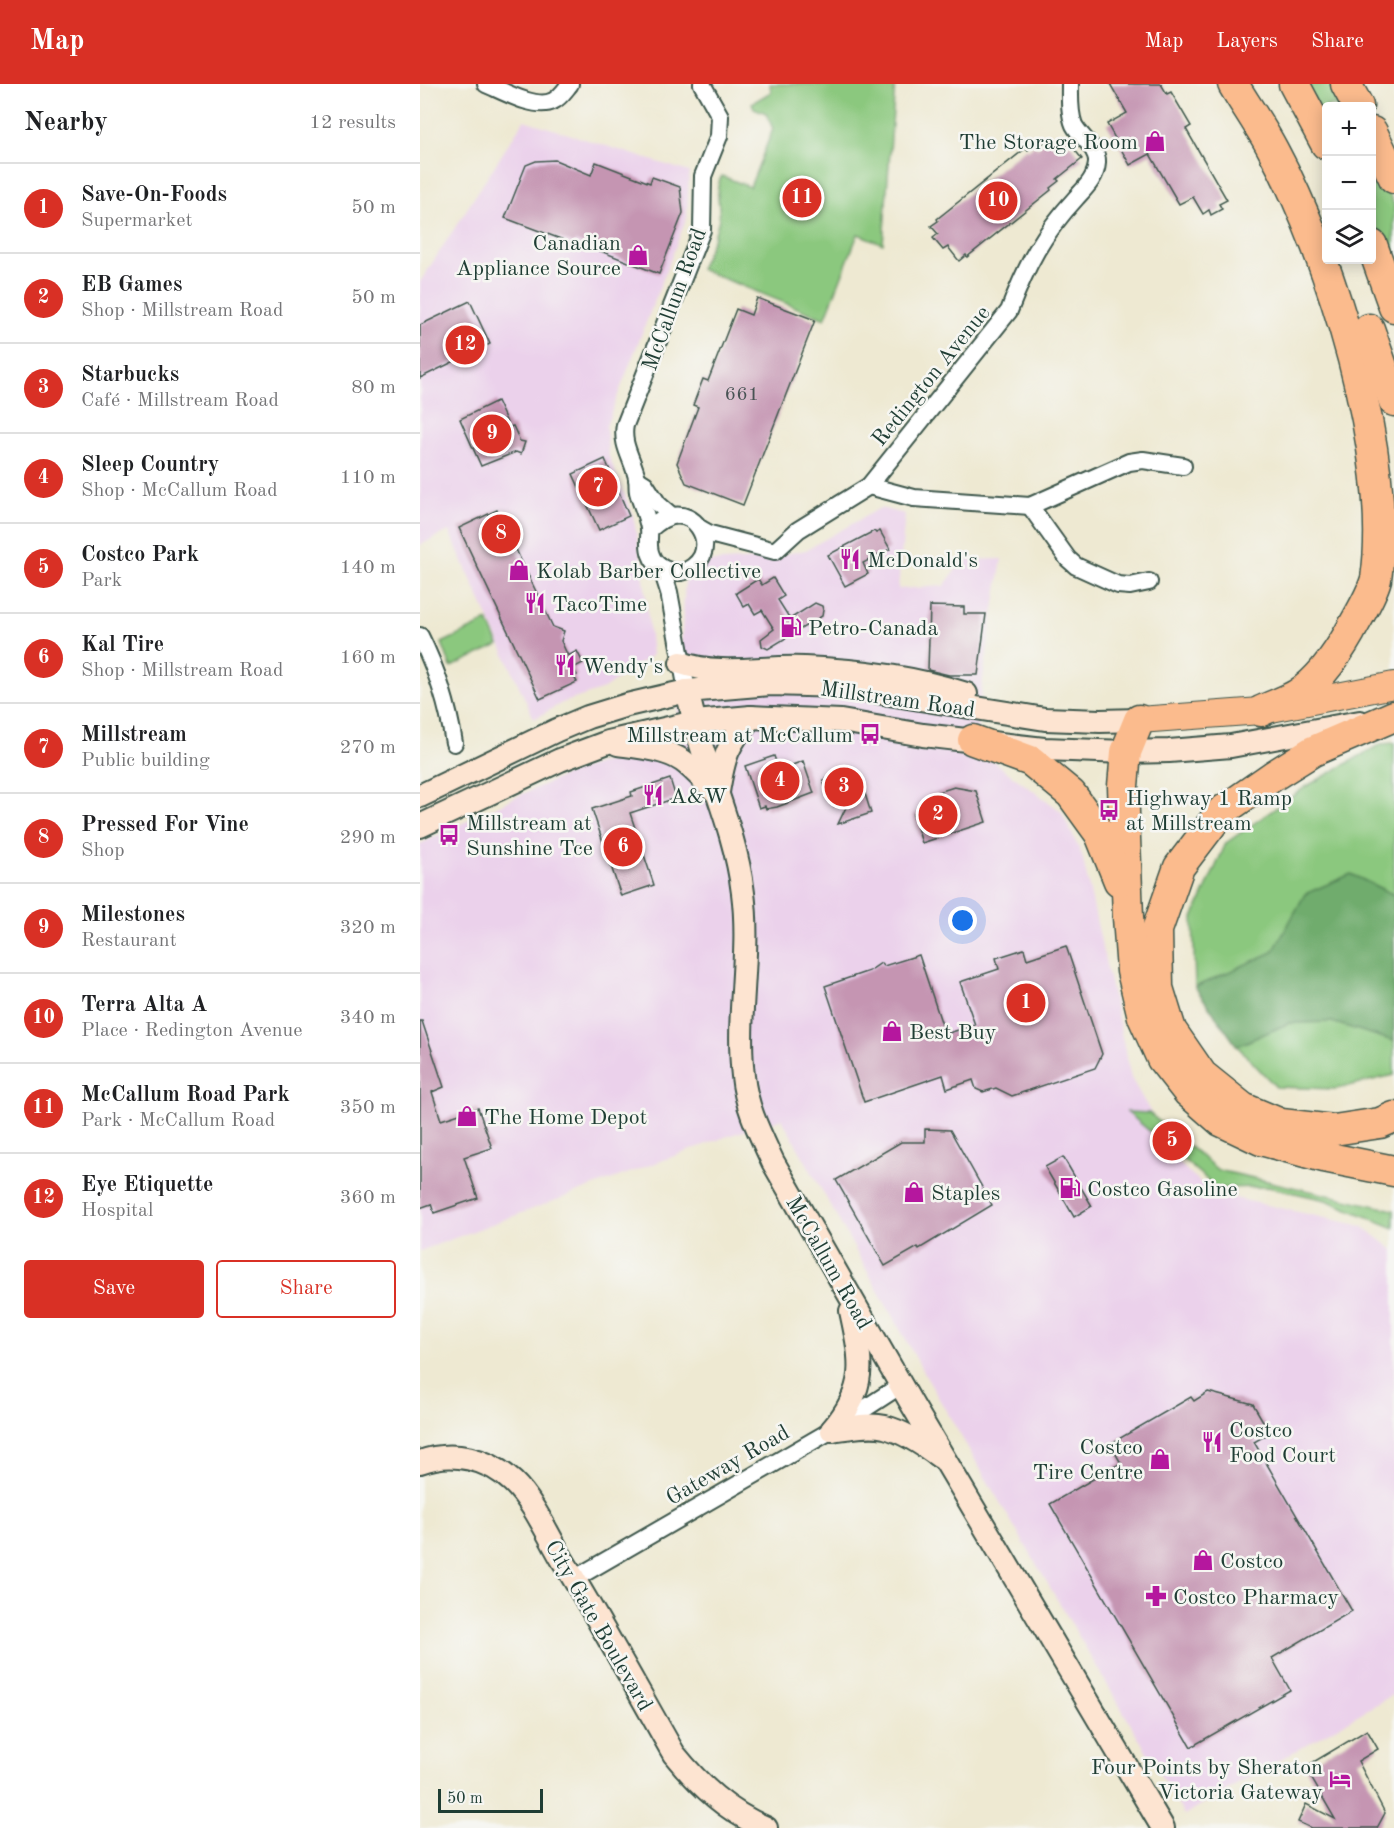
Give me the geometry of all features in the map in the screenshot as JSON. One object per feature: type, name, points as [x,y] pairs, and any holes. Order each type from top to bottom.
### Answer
[{"type":"highway","points":[[1233,84],[1273,149],[1323,254],[1360,364],[1382,462],[1385,530],[1376,580],[1359,616],[1340,650],[1318,676],[1300,693],[1261,711]]},
{"type":"highway","points":[[1244,84],[1303,184],[1322,224]]},
{"type":"highway","points":[[1294,84],[1322,136]]},
{"type":"highway","points":[[1346,84],[1356,102]]},
{"type":"highway","points":[[1376,142],[1394,178]]},
{"type":"highway","points":[[1376,258],[1394,307]]},
{"type":"highway","points":[[1342,264],[1376,346],[1394,401]]},
{"type":"highway","points":[[1394,716],[1313,752],[1276,773],[1221,812],[1179,867],[1157,930],[1158,988],[1171,1030],[1202,1075],[1243,1108],[1281,1124],[1334,1130],[1380,1123],[1394,1117]]},
{"type":"highway","points":[[1139,720],[1126,752],[1123,786],[1128,917],[1132,971],[1143,1017],[1162,1059],[1188,1092],[1221,1120],[1261,1140],[1324,1157],[1394,1170]]},
{"type":"highway","points":[[973,740],[1031,761],[1071,794],[1100,834],[1117,873],[1128,917]]},
{"type":"main road","points":[[681,663],[709,671],[802,668],[871,672],[938,685],[1045,719]]},
{"type":"main road","name":"Millstream Road","points":[[420,796],[588,717],[687,691],[771,684],[839,686],[1045,719],[1100,721],[1261,711],[1394,686]]},
{"type":"main road","name":"McCallum Road","points":[[687,691],[701,746],[740,867],[746,946],[742,1057],[743,1077],[750,1109],[773,1162],[1154,1824]]},
{"type":"main road","name":"Millstream Road","points":[[420,826],[530,773],[608,742],[695,722],[752,717],[841,721],[923,735],[1044,749],[1126,752],[1231,746],[1394,716]]},
{"type":"main road","points":[[718,794],[723,762],[728,748],[735,736],[752,717]]},
{"type":"main road","points":[[608,742],[644,747],[673,755],[684,762],[718,794]]},
{"type":"main road","points":[[832,1430],[847,1412],[859,1381],[860,1355],[848,1293]]},
{"type":"main road","points":[[832,1430],[870,1426],[886,1427],[924,1446],[945,1461]]},
{"type":"main road","name":"City Gate Boulevard","points":[[420,1462],[439,1457],[456,1456],[472,1459],[501,1472],[514,1482],[574,1578],[674,1754],[712,1795],[735,1812],[766,1828]]},
{"type":"street","points":[[486,84],[531,102],[542,104],[553,102],[570,84]]},
{"type":"street","name":"McCallum Road","points":[[649,530],[637,489],[637,479],[624,443],[625,425],[702,230],[703,176],[719,135],[720,116],[702,84]]},
{"type":"street","name":"Redington Avenue","points":[[703,554],[729,546],[763,547],[775,551],[798,530],[869,486],[1010,311],[1022,277],[1034,253],[1059,217],[1090,182],[1097,167],[1095,153],[1078,131],[1072,117],[1070,84]]},
{"type":"street","points":[[869,486],[914,498],[1030,507],[1129,462],[1143,460],[1183,466]]},
{"type":"street","name":"McCallum Road","points":[[637,479],[645,484],[658,504],[672,516]]},
{"type":"street","points":[[1030,507],[1068,559],[1076,566],[1118,585],[1130,586],[1149,582]]},
{"type":"street","points":[[700,529],[705,541],[703,554],[698,562],[683,572],[671,572],[661,567],[651,557],[648,542],[649,530],[661,520],[672,516],[688,518],[700,529],[710,534],[763,547]]},
{"type":"street","name":"McCallum Road","points":[[661,567],[669,591],[687,691]]},
{"type":"street","name":"McCallum Road","points":[[676,635],[678,586],[683,572]]},
{"type":"street","points":[[420,636],[443,690],[454,743]]},
{"type":"street","name":"Gateway Road","points":[[574,1578],[832,1430],[902,1385]]},
{"type":"shaded area","points":[[524,120],[689,172],[687,217],[606,426],[608,454],[633,515],[643,570],[652,655],[604,689],[562,703],[534,719],[449,531],[420,545],[420,282]]},
{"type":"shaded area","points":[[880,508],[905,514],[898,589],[944,586],[963,560],[1002,559],[982,684],[976,745],[999,766],[1061,811],[1082,855],[1131,1078],[1181,1165],[1212,1193],[1362,1226],[1394,1250],[1394,1694],[1184,1815],[932,1387],[782,1119],[728,1136],[420,1251],[420,844],[573,772],[654,747],[675,747],[685,582],[707,562],[758,559],[806,550]]},
{"type":"green space","points":[[770,84],[895,84],[883,244],[858,234],[825,319],[700,269],[718,225],[719,181],[722,176],[750,187],[773,129],[766,113],[754,108],[752,103],[771,92]]},
{"type":"green space","points":[[1306,84],[1333,84],[1344,102],[1322,102],[1322,113]]},
{"type":"green space","points":[[1376,164],[1394,205],[1394,270],[1376,224]]},
{"type":"green space","points":[[488,621],[499,645],[451,667],[442,643]]},
{"type":"green space","points":[[1394,743],[1394,895],[1351,874],[1305,894],[1274,952],[1195,987],[1193,918],[1226,843],[1307,786],[1381,744]]},
{"type":"green space","points":[[1351,874],[1394,895],[1394,1041],[1332,1022],[1289,1023],[1237,1046],[1195,987],[1273,952],[1305,894]]},
{"type":"green space","points":[[1332,1022],[1394,1041],[1394,1075],[1336,1089],[1276,1087],[1237,1046],[1289,1023]]},
{"type":"green space","points":[[1127,1112],[1149,1113],[1218,1170],[1394,1210],[1394,1228],[1326,1200],[1268,1187],[1217,1188]]},
{"type":"building","name":"The Storage Room","points":[[1110,84],[1161,84],[1167,94],[1171,92],[1191,126],[1186,129],[1227,200],[1219,204],[1222,209],[1211,215],[1209,210],[1203,214],[1193,197],[1179,204],[1150,154],[1130,165],[1107,124],[1127,113]]},
{"type":"building","points":[[1048,139],[1056,149],[1061,144],[1065,148],[1070,144],[1082,159],[1057,179],[1059,181],[1050,188],[1051,190],[967,257],[966,255],[959,261],[948,247],[943,250],[933,238],[938,234],[931,226],[938,221],[937,219],[1026,148],[1028,150],[1035,144],[1037,148]]},
{"type":"building","points":[[555,160],[591,175],[596,162],[650,183],[652,177],[680,187],[683,213],[659,274],[575,241],[574,244],[505,218],[526,165],[536,161]]},
{"type":"building","points":[[757,298],[815,320],[743,505],[686,483],[677,463],[698,407],[693,405],[703,379],[708,381],[736,309],[751,315]]},
{"type":"building","points":[[470,301],[490,344],[420,378],[420,325]]},
{"type":"building","points":[[497,401],[509,427],[513,426],[520,441],[525,442],[521,454],[516,452],[481,466],[460,419]]},
{"type":"building","points":[[605,459],[629,516],[599,530],[573,474]]},
{"type":"building","points":[[497,510],[553,627],[564,631],[561,641],[568,656],[577,651],[583,663],[573,668],[577,675],[574,677],[577,682],[540,699],[459,528]]},
{"type":"building","name":"McDonald's","points":[[874,531],[876,533],[880,531],[890,549],[863,563],[868,574],[845,586],[828,555]]},
{"type":"building","points":[[773,578],[784,596],[778,600],[790,619],[815,603],[822,606],[823,610],[822,616],[768,649],[762,646],[761,639],[774,629],[762,610],[755,614],[749,604],[744,607],[736,593],[758,579],[762,585]]},
{"type":"building","points":[[930,606],[964,607],[964,614],[986,614],[978,675],[949,675],[928,670]]},
{"type":"building","points":[[774,756],[779,770],[803,761],[814,793],[777,807],[759,808],[745,766]]},
{"type":"building","points":[[849,771],[857,796],[865,794],[871,813],[838,824],[849,801],[834,806],[832,801],[830,802],[823,780]]},
{"type":"building","points":[[670,779],[676,798],[630,813],[654,885],[621,896],[592,809],[632,796],[631,792]]},
{"type":"building","points":[[954,787],[976,791],[986,822],[922,843],[913,814],[921,812],[929,795]]},
{"type":"building","points":[[1066,946],[1102,1054],[1095,1068],[1012,1096],[996,1088],[983,1092],[976,1089],[973,1080],[947,1089],[943,1075],[864,1102],[825,986],[869,971],[881,963],[884,966],[919,955],[945,1034],[975,1025],[960,982],[999,969],[996,958],[1024,949],[1027,959]]},
{"type":"building","name":"The Home Depot","points":[[420,1021],[422,1021],[444,1087],[432,1092],[441,1120],[478,1108],[492,1148],[464,1157],[478,1198],[434,1213],[431,1204],[420,1208]]},
{"type":"building","name":"Staples","points":[[925,1129],[950,1130],[992,1205],[919,1249],[918,1247],[885,1266],[836,1180],[901,1142],[925,1142]]},
{"type":"building","points":[[1063,1157],[1092,1206],[1074,1217],[1045,1167]]},
{"type":"building","name":"Costco","points":[[1208,1392],[1253,1404],[1270,1433],[1254,1442],[1352,1611],[1272,1658],[1290,1690],[1191,1747],[1050,1504],[1121,1463],[1110,1444],[1191,1397],[1194,1401]]},
{"type":"building","name":"Four Points by Sheraton Victoria Gateway","points":[[1367,1730],[1378,1749],[1358,1761],[1385,1813],[1377,1828],[1311,1828],[1298,1822],[1306,1804],[1335,1819],[1305,1767]]},
{"type":"place","name":"The Storage Room","points":[[1155,141]]},
{"type":"place","name":"McCallum Road Park","points":[[802,198]]},
{"type":"place","name":"Terra Alta A","points":[[998,201]]},
{"type":"place","name":"Canadian Appliance Source","points":[[638,255]]},
{"type":"place","name":"Eye Etiquette","points":[[465,345]]},
{"type":"place","name":"Milestones","points":[[492,434]]},
{"type":"place","name":"Millstream","points":[[598,487]]},
{"type":"place","name":"Pressed For Vine","points":[[501,534]]},
{"type":"place","name":"McDonald's","points":[[850,559]]},
{"type":"place","name":"Kolab Barber Collective","points":[[519,570]]},
{"type":"place","name":"TacoTime","points":[[535,603]]},
{"type":"place","name":"Petro-Canada","points":[[791,627]]},
{"type":"place","name":"Wendy's","points":[[565,665]]},
{"type":"place","name":"Millstream at McCallum","points":[[870,734]]},
{"type":"place","name":"Sleep Country","points":[[780,781]]},
{"type":"place","name":"Starbucks","points":[[844,787]]},
{"type":"place","name":"A&W","points":[[653,795]]},
{"type":"place","name":"Highway 1 Ramp at Millstream","points":[[1109,810]]},
{"type":"place","name":"EB Games","points":[[938,815]]},
{"type":"place","name":"Millstream at Sunshine Tce","points":[[449,835]]},
{"type":"place","name":"Kal Tire","points":[[623,847]]},
{"type":"place","name":"Save-On-Foods","points":[[1026,1003]]},
{"type":"place","name":"Best Buy","points":[[892,1031]]},
{"type":"place","name":"The Home Depot","points":[[467,1116]]},
{"type":"place","name":"Costco Park","points":[[1172,1141]]},
{"type":"place","name":"Costco Gasoline","points":[[1070,1188]]},
{"type":"place","name":"Staples","points":[[914,1192]]},
{"type":"place","name":"Costco Food Court","points":[[1212,1442]]},
{"type":"place","name":"Costco Tire Centre","points":[[1160,1459]]},
{"type":"place","name":"Costco","points":[[1203,1560]]},
{"type":"place","name":"Costco Pharmacy","points":[[1156,1596]]},
{"type":"place","name":"Four Points by Sheraton Victoria Gateway","points":[[1340,1779]]}]
